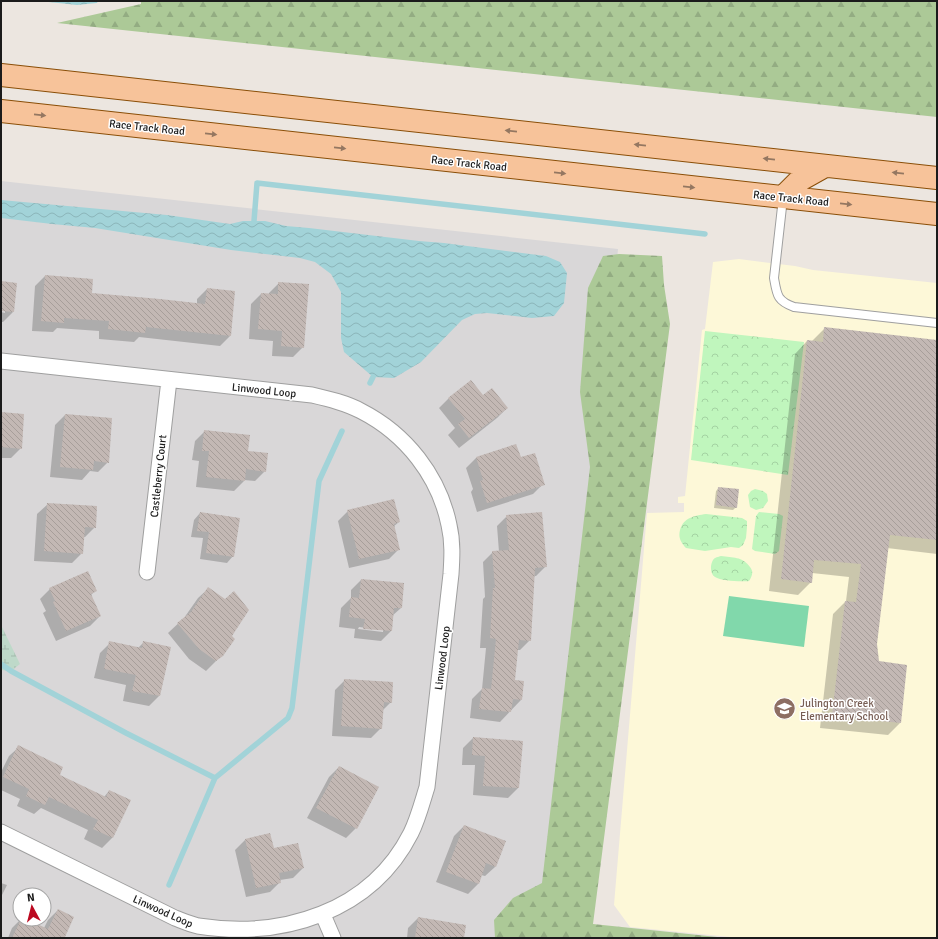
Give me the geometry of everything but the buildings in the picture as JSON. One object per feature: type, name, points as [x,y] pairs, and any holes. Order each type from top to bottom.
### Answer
[{"type":"main road","points":[[1,75],[937,178]]},
{"type":"main road","name":"Race Track Road","points":[[1,111],[937,214]]},
{"type":"main road","points":[[783,197],[800,180],[825,166]]},
{"type":"street","name":"Linwood Loop","points":[[1,361],[312,395],[337,401],[361,410],[383,424],[403,440],[420,460],[430,475],[443,502],[449,526],[452,550],[451,574],[427,787],[419,814],[411,833],[396,857],[369,888],[347,904],[324,917],[296,927],[272,931],[223,931],[197,926],[175,918],[1,832]]},
{"type":"street","name":"Castleberry Court","points":[[147,572],[169,380]]},
{"type":"street","points":[[324,917],[333,938]]},
{"type":"lane","points":[[783,197],[774,278],[779,299],[785,304],[794,308],[937,323]]},
{"type":"shaded area","points":[[1,181],[618,249],[561,813],[534,938],[1,938]]},
{"type":"shaded area","name":"Julington Creek Elementary School","points":[[739,259],[795,266],[813,270],[937,283],[937,938],[741,938],[630,927],[614,905],[647,513],[684,512],[684,503],[678,503],[678,497],[685,496],[702,330],[705,329],[713,262]]},
{"type":"green space","points":[[141,1],[937,1],[937,117],[57,23],[141,4]]},
{"type":"green space","points":[[619,254],[662,256],[664,285],[670,324],[593,924],[727,938],[495,938],[494,920],[513,898],[542,883],[590,467],[580,392],[588,288],[603,256]]},
{"type":"green space","points":[[705,331],[804,342],[788,475],[691,460]]},
{"type":"green space","points":[[755,489],[763,491],[767,494],[768,501],[763,508],[756,510],[750,507],[748,495]]},
{"type":"green space","points":[[759,512],[779,514],[783,516],[779,551],[775,554],[755,551],[752,549],[756,516]]},
{"type":"green space","points":[[706,514],[742,518],[747,521],[746,538],[743,545],[739,548],[731,547],[705,551],[686,548],[681,542],[679,533],[684,522],[690,518]]},
{"type":"green space","points":[[721,556],[737,558],[747,563],[752,572],[752,576],[749,581],[726,580],[713,576],[711,569],[712,562],[715,558]]},
{"type":"green space","points":[[729,596],[809,606],[804,647],[723,636]]},
{"type":"green space","points":[[1,625],[20,664],[11,671],[1,670]]},
{"type":"water","points":[[39,1],[98,1],[97,3],[77,5]]},
{"type":"water","points":[[1,200],[167,215],[230,224],[243,221],[265,221],[286,226],[444,243],[546,256],[560,262],[567,273],[564,303],[554,316],[532,318],[487,313],[475,314],[462,320],[421,362],[394,378],[373,377],[344,352],[341,338],[341,292],[331,274],[315,262],[300,258],[231,250],[95,228],[1,218]]},
{"type":"waterway","points":[[254,221],[257,183],[705,234]]},
{"type":"waterway","points":[[370,383],[373,377]]},
{"type":"waterway","points":[[169,885],[215,778],[288,718],[292,708],[319,481],[342,431]]},
{"type":"waterway","points":[[1,664],[11,671],[126,733],[215,778]]},
{"type":"place","name":"Julington Creek Elementary School","points":[[784,709]]}]
